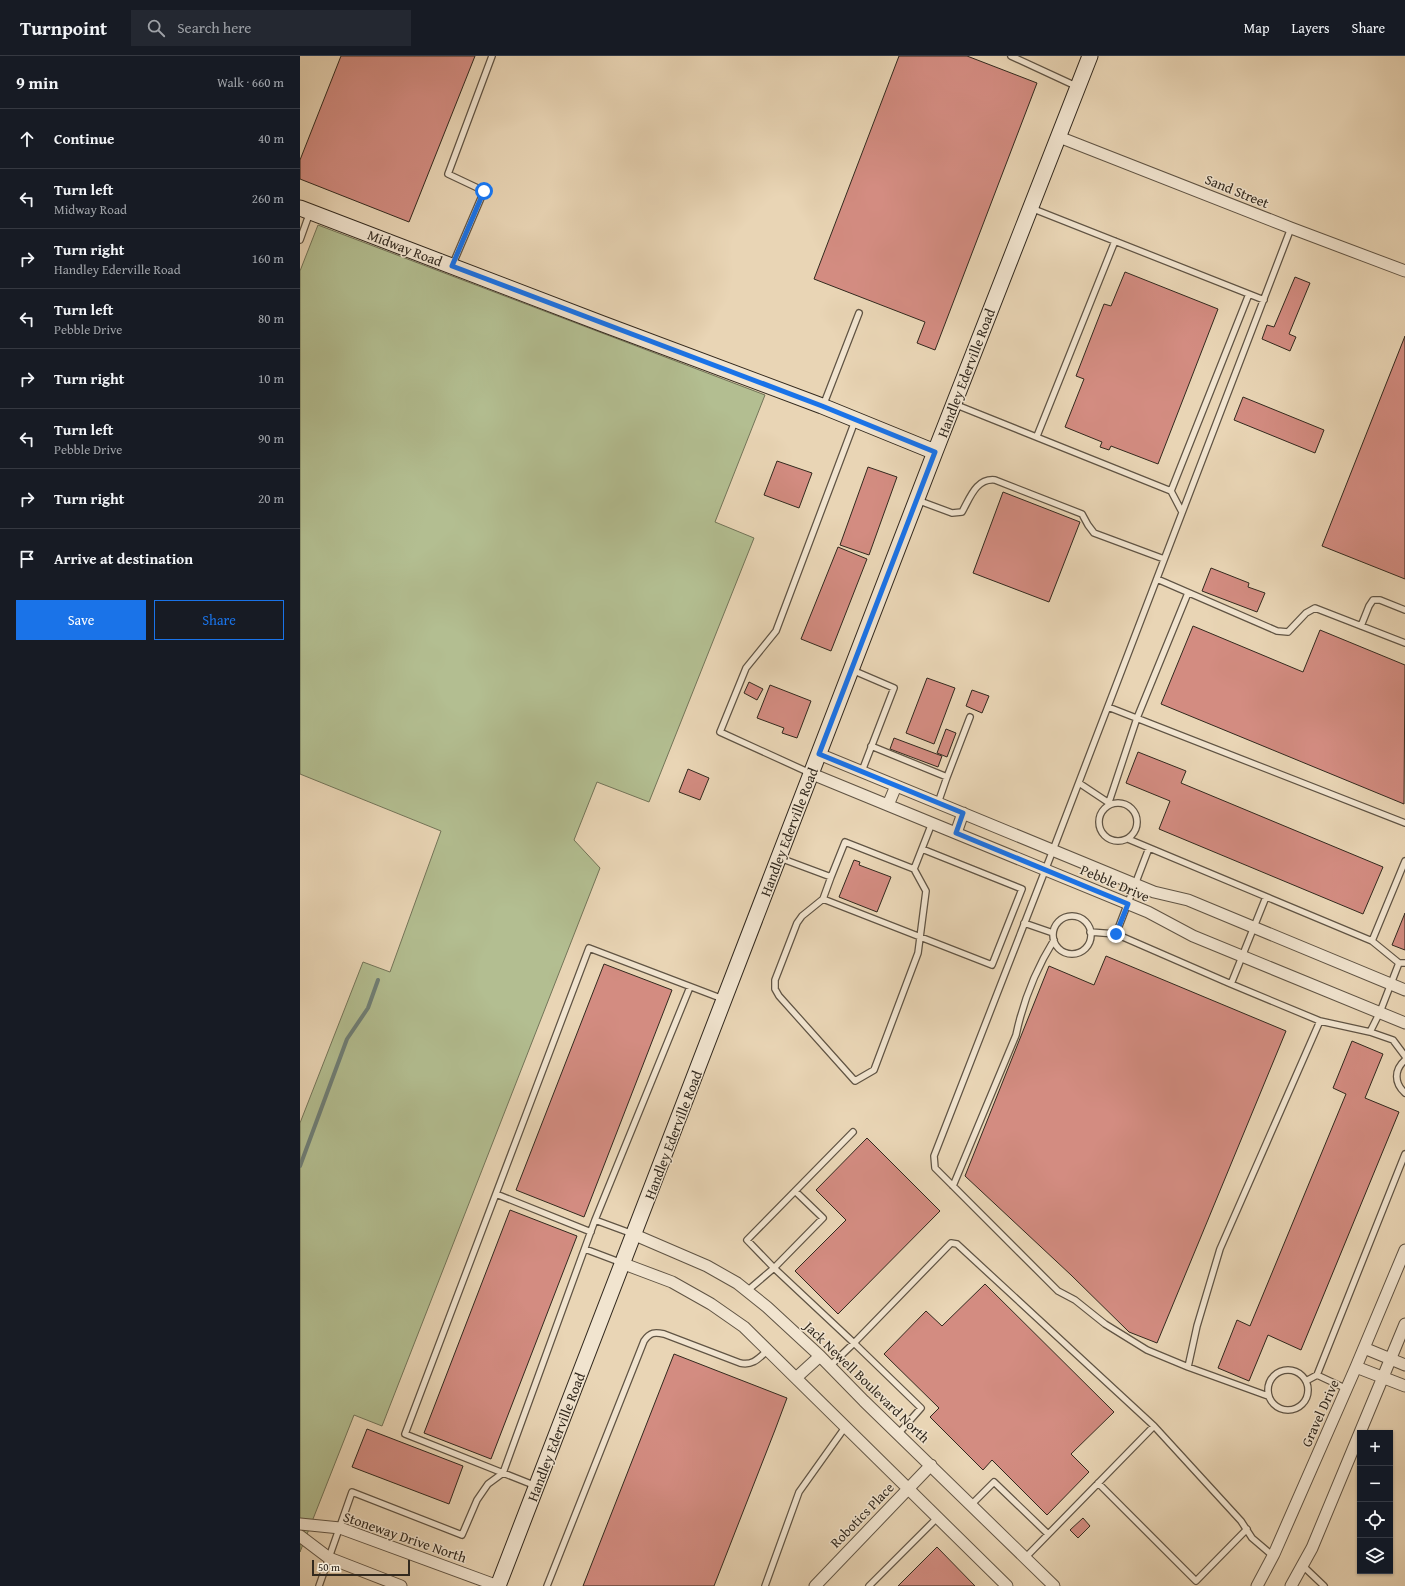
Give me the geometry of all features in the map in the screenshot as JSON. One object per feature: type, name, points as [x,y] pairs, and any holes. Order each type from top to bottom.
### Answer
[{"type":"main road","name":"Handley Ederville Road","points":[[498,1586],[624,1264],[935,452],[1090,56]]},
{"type":"main road","name":"Midway Road","points":[[305,210],[823,406],[935,452]]},
{"type":"street","name":"Sand Street","points":[[1059,137],[1405,271]]},
{"type":"street","name":"Pebble Drive","points":[[819,754],[1154,892],[1188,900],[1405,990]]},
{"type":"street","name":"Pebble Drive","points":[[812,774],[1148,912],[1193,936],[1405,1023]]},
{"type":"street","points":[[888,806],[896,786]]},
{"type":"street","points":[[956,833],[963,813]]},
{"type":"street","name":"Jack Newell Boulevard North","points":[[635,1235],[707,1266],[737,1283],[767,1307],[820,1356],[1054,1586]]},
{"type":"street","name":"Gravel Drive","points":[[1257,1586],[1273,1556],[1347,1389],[1405,1250]]},
{"type":"street","points":[[624,1264],[672,1282],[710,1304],[744,1327],[797,1377],[1007,1586]]},
{"type":"street","points":[[1291,1586],[1312,1548],[1405,1324]]},
{"type":"street","points":[[1364,1348],[1405,1365]]},
{"type":"street","points":[[797,1377],[820,1356]]},
{"type":"street","points":[[1356,1367],[1405,1386]]},
{"type":"street","name":"Robotics Place","points":[[815,1586],[931,1465]]},
{"type":"street","name":"Stoneway Drive North","points":[[300,1524],[340,1528],[498,1586]]},
{"type":"street","points":[[300,1536],[329,1558],[401,1586]]},
{"type":"lane","points":[[452,266],[484,191],[448,174],[492,56]]},
{"type":"lane","points":[[1011,56],[1078,87]]},
{"type":"lane","points":[[1031,208],[1264,300]]},
{"type":"lane","points":[[300,240],[305,210]]},
{"type":"lane","points":[[1268,1396],[1188,1367],[1147,1350],[1105,1324],[1075,1300],[1058,1292],[935,1168],[934,1156],[1079,783],[1291,228]]},
{"type":"lane","points":[[1037,436],[1115,241]]},
{"type":"lane","points":[[1171,491],[1249,294]]},
{"type":"lane","points":[[823,406],[859,313]]},
{"type":"lane","points":[[954,404],[1171,491],[1182,512]]},
{"type":"lane","points":[[812,774],[720,732],[746,668],[776,631],[856,419]]},
{"type":"lane","points":[[917,500],[952,513],[962,512],[976,486],[987,479],[995,480],[1082,514],[1094,533],[1164,559]]},
{"type":"lane","points":[[1157,579],[1277,631],[1288,632],[1306,612],[1315,608],[1405,643]]},
{"type":"lane","points":[[1079,783],[1109,804],[1126,804],[1135,812],[1138,824],[1133,835],[1128,839],[1116,842],[1105,837],[1101,832],[1098,820],[1100,814],[1109,804],[1137,718],[1188,593]]},
{"type":"lane","points":[[1361,626],[1373,600],[1380,600],[1405,610]]},
{"type":"lane","points":[[851,670],[894,688],[862,771]]},
{"type":"lane","points":[[1108,707],[1405,824]]},
{"type":"lane","points":[[938,803],[970,717]]},
{"type":"lane","points":[[871,746],[948,778]]},
{"type":"lane","points":[[914,869],[932,823]]},
{"type":"lane","points":[[1128,839],[1372,941],[1399,963],[1405,964]]},
{"type":"lane","points":[[845,842],[914,869],[926,891],[918,953],[874,1070],[855,1081],[779,996],[775,989],[775,980],[797,923],[802,916],[823,899],[831,877],[845,842]]},
{"type":"lane","points":[[1116,934],[1149,848]]},
{"type":"lane","points":[[823,899],[992,965],[1022,890],[922,850]]},
{"type":"lane","points":[[779,857],[831,877]]},
{"type":"lane","points":[[1372,941],[1405,861]]},
{"type":"lane","points":[[1230,984],[1266,897]]},
{"type":"lane","points":[[1074,917],[1085,922],[1090,932],[1089,944],[1081,952],[1075,954],[1064,952],[1059,949],[1054,940],[1053,933],[1058,922],[1062,919],[1074,917]]},
{"type":"lane","points":[[1024,923],[1053,933]]},
{"type":"lane","points":[[1090,932],[1116,934],[1230,984],[1320,1021],[1370,1032],[1393,1040],[1405,1056]]},
{"type":"lane","points":[[953,1186],[1016,1034],[1024,1004],[1044,956],[1054,940]]},
{"type":"lane","points":[[537,1487],[405,1434],[589,948],[725,1000]]},
{"type":"lane","points":[[1370,1032],[1380,1012],[1399,963]]},
{"type":"lane","points":[[319,1586],[352,1492],[462,1535],[477,1500],[488,1484],[502,1473],[595,1220],[690,987]]},
{"type":"lane","points":[[1188,1367],[1197,1326],[1220,1249],[1320,1021]]},
{"type":"lane","points":[[1405,1060],[1400,1065],[1396,1077],[1397,1083],[1405,1093]]},
{"type":"lane","points":[[853,1132],[747,1240],[774,1268],[854,1342],[921,1408],[898,1434]]},
{"type":"lane","points":[[1306,1381],[1317,1375],[1405,1154]]},
{"type":"lane","points":[[747,1291],[774,1268],[823,1218],[795,1191]]},
{"type":"lane","points":[[496,1194],[591,1232]]},
{"type":"lane","points":[[595,1220],[635,1235]]},
{"type":"lane","points":[[830,1366],[951,1243],[957,1244],[1154,1426],[1241,1521],[1252,1538],[1273,1556]]},
{"type":"lane","points":[[585,1250],[624,1264]]},
{"type":"lane","points":[[547,1586],[644,1341],[648,1335],[656,1332],[664,1334],[748,1365],[768,1350]]},
{"type":"lane","points":[[1290,1369],[1297,1371],[1306,1381],[1308,1388],[1307,1394],[1301,1405],[1295,1409],[1282,1409],[1271,1402],[1268,1396],[1268,1383],[1277,1372],[1290,1369]]},
{"type":"lane","points":[[1317,1375],[1347,1389]]},
{"type":"lane","points":[[765,1586],[799,1492],[846,1426]]},
{"type":"lane","points":[[1025,1558],[1154,1426]]},
{"type":"lane","points":[[971,1505],[994,1482],[1048,1534]]},
{"type":"lane","points":[[1098,1483],[1196,1581],[1247,1529]]},
{"type":"lane","points":[[869,1586],[938,1517]]},
{"type":"lane","points":[[1303,1566],[1324,1586]]},
{"type":"green space","points":[[318,225],[765,395],[715,522],[754,538],[649,802],[597,782],[574,840],[600,868],[382,1426],[354,1415],[300,1552],[300,1123],[363,962],[390,972],[441,831],[300,774],[300,271]]},
{"type":"building","points":[[341,56],[475,56],[409,222],[300,179],[300,160]]},
{"type":"building","points":[[899,56],[967,56],[1037,83],[935,350],[917,343],[925,322],[814,279]]},
{"type":"building","points":[[1125,272],[1218,309],[1158,464],[1111,446],[1109,450],[1100,447],[1102,442],[1065,427],[1084,379],[1076,376],[1104,304],[1111,306]]},
{"type":"building","points":[[1295,277],[1310,283],[1289,334],[1296,337],[1290,351],[1262,339],[1267,325],[1274,327]]},
{"type":"building","points":[[1405,336],[1405,579],[1322,546]]},
{"type":"building","points":[[1243,397],[1324,430],[1315,453],[1234,420]]},
{"type":"building","points":[[777,461],[812,473],[799,508],[764,495]]},
{"type":"building","points":[[868,467],[897,477],[869,555],[840,545]]},
{"type":"building","points":[[1003,492],[1080,522],[1049,602],[973,573]]},
{"type":"building","points":[[838,547],[867,559],[831,651],[801,639]]},
{"type":"building","points":[[1211,568],[1249,583],[1248,587],[1265,593],[1257,612],[1202,591]]},
{"type":"building","points":[[1193,626],[1303,672],[1320,630],[1405,665],[1404,804],[1161,704]]},
{"type":"building","points":[[927,678],[955,688],[934,744],[906,733]]},
{"type":"building","points":[[749,682],[763,689],[757,700],[744,693]]},
{"type":"building","points":[[770,685],[811,701],[797,738],[782,733],[784,728],[757,718]]},
{"type":"building","points":[[972,690],[989,696],[982,713],[966,706]]},
{"type":"building","points":[[946,729],[956,733],[947,757],[937,753]]},
{"type":"building","points":[[894,738],[942,756],[938,767],[890,749]]},
{"type":"building","points":[[1138,752],[1186,771],[1181,783],[1383,867],[1363,914],[1159,829],[1170,801],[1126,783]]},
{"type":"building","points":[[688,769],[709,778],[700,800],[679,792]]},
{"type":"building","points":[[854,860],[860,862],[859,865],[891,877],[877,912],[839,897]]},
{"type":"building","points":[[1405,913],[1405,950],[1392,945]]},
{"type":"building","points":[[1106,956],[1286,1031],[1157,1343],[1129,1332],[1071,1275],[965,1176],[1049,966],[1094,985]]},
{"type":"building","points":[[604,964],[672,990],[584,1217],[516,1190]]},
{"type":"building","points":[[1352,1041],[1383,1054],[1365,1098],[1399,1112],[1301,1350],[1268,1335],[1249,1381],[1218,1368],[1237,1320],[1250,1326],[1346,1094],[1333,1088]]},
{"type":"building","points":[[867,1138],[940,1211],[838,1314],[795,1271],[846,1220],[816,1190]]},
{"type":"building","points":[[510,1210],[577,1236],[491,1459],[424,1433]]},
{"type":"building","points":[[985,1284],[1114,1412],[1071,1454],[1089,1472],[1047,1515],[992,1460],[983,1470],[930,1417],[939,1408],[884,1354],[926,1311],[942,1326]]},
{"type":"building","points":[[674,1354],[787,1398],[714,1586],[583,1586]]},
{"type":"building","points":[[367,1429],[463,1466],[449,1504],[352,1467]]},
{"type":"building","points":[[1083,1518],[1090,1526],[1078,1538],[1070,1530]]},
{"type":"building","points":[[937,1547],[975,1586],[898,1586]]},
{"type":"waterway","points":[[300,1166],[347,1039],[368,1008],[378,980]]},
{"type":"route","points":[[484,191],[452,266],[822,406],[935,452],[819,754],[963,813],[956,833],[1128,904],[1116,934]]}]
